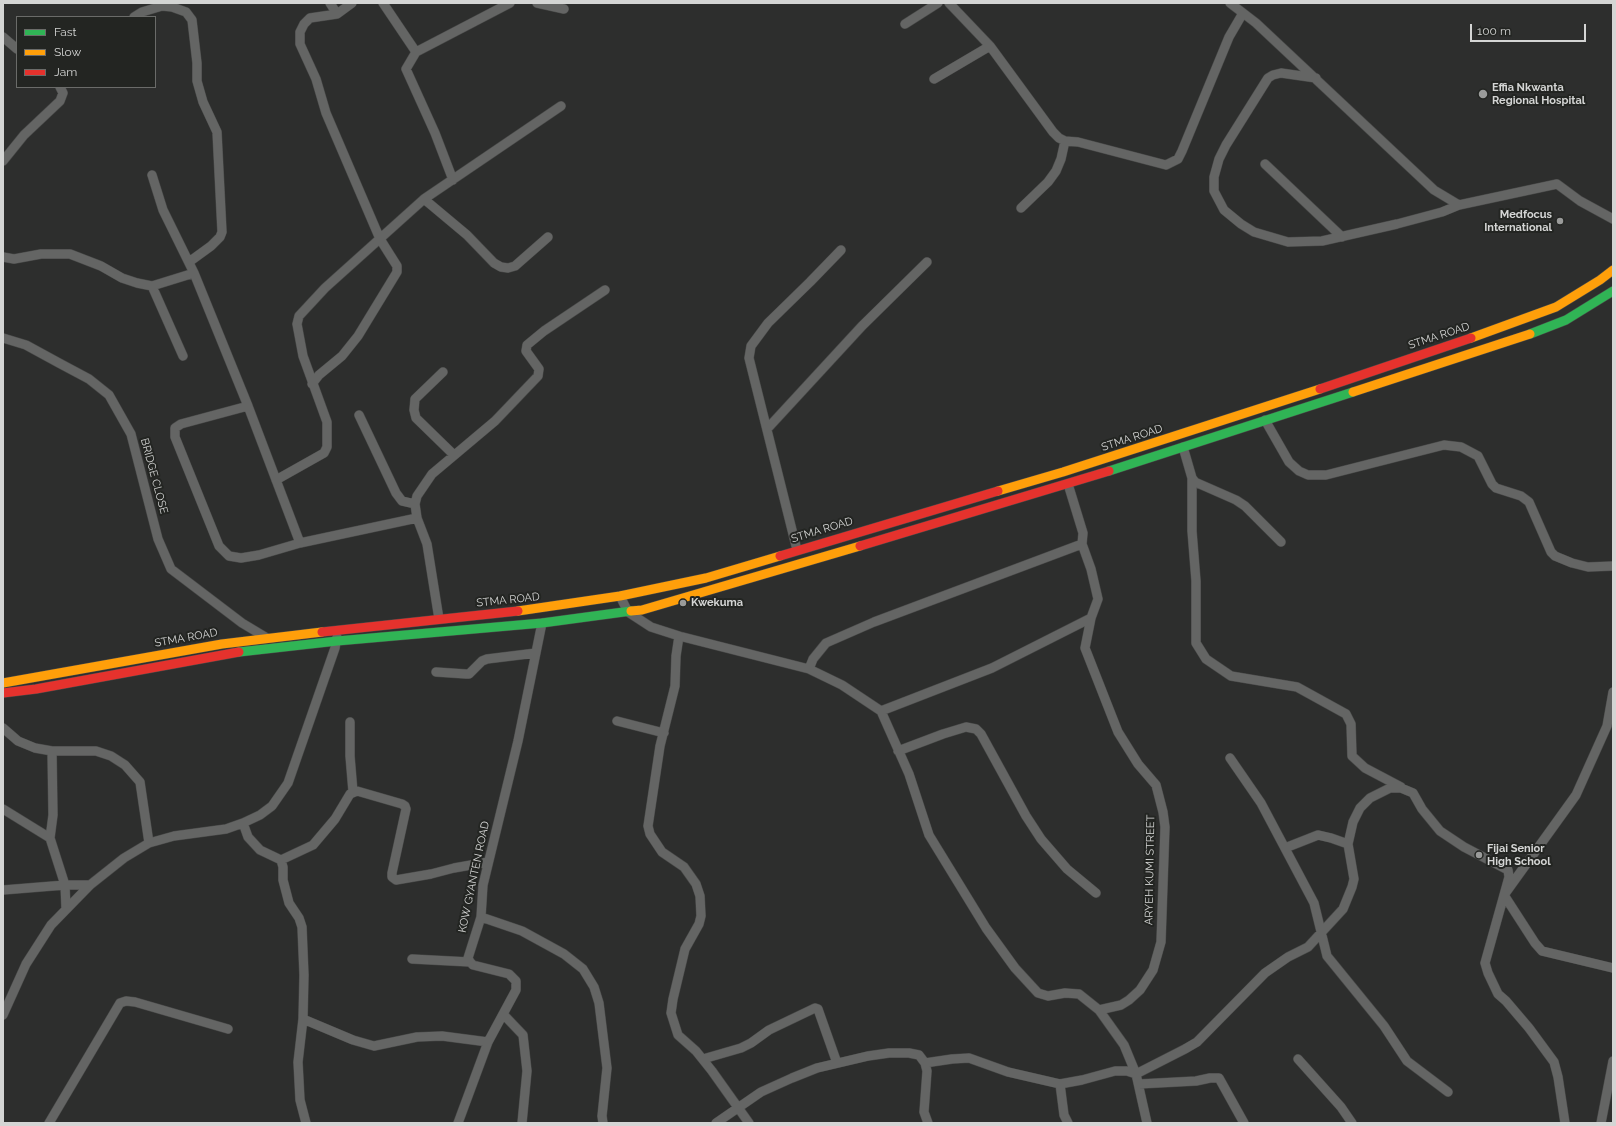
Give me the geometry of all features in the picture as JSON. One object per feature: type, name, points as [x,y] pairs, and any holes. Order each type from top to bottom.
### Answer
[{"type":"main road","name":"STMA ROAD","points":[[3,682],[42,677],[222,644],[336,629],[544,608],[620,596],[706,578],[1063,472],[1259,410],[1512,324],[1556,307],[1600,280],[1613,270]]},
{"type":"main road","name":"STMA ROAD","points":[[3,693],[223,654],[337,641],[542,623],[642,610],[1068,484],[1516,340],[1566,320],[1613,291]]},
{"type":"street","points":[[330,3],[337,14]]},
{"type":"street","points":[[312,384],[319,375],[342,356],[358,336],[398,272],[397,266],[380,239],[326,113],[316,79],[300,44],[300,32],[304,24],[310,18],[337,14],[352,3]]},
{"type":"street","points":[[383,3],[416,52]]},
{"type":"street","points":[[453,180],[435,133],[406,69],[416,52],[510,3]]},
{"type":"street","points":[[537,3],[564,9]]},
{"type":"street","points":[[906,24],[938,3]]},
{"type":"street","points":[[949,3],[990,46],[1053,132],[1059,138],[1065,141],[1078,142],[1166,164],[1174,162],[1178,159],[1229,37],[1243,13]]},
{"type":"street","points":[[1230,3],[1256,23],[1434,190],[1459,205]]},
{"type":"street","points":[[136,16],[142,12],[162,6],[172,7],[186,12],[192,20],[197,63],[197,81],[203,102],[217,132],[222,232],[220,237],[212,246],[189,262]]},
{"type":"street","points":[[3,37],[16,48]]},
{"type":"street","points":[[934,79],[990,46]]},
{"type":"street","points":[[1316,78],[1282,73],[1268,78],[1226,145],[1219,159],[1214,191],[1224,210],[1241,224],[1254,232],[1288,242],[1322,241],[1435,214],[1475,200],[1557,184],[1580,201],[1613,219]]},
{"type":"street","points":[[3,160],[24,135],[60,100],[63,93],[60,88]]},
{"type":"street","points":[[276,480],[324,453],[327,447],[327,422],[303,356],[297,324],[299,316],[325,288],[424,199],[561,106]]},
{"type":"street","points":[[1021,208],[1048,182],[1056,172],[1065,141]]},
{"type":"street","points":[[1265,164],[1342,237]]},
{"type":"street","points":[[152,175],[164,210],[194,273],[248,406],[300,543]]},
{"type":"street","points":[[424,199],[467,235],[494,263],[501,267],[508,268],[515,266],[548,237]]},
{"type":"street","points":[[797,550],[749,358],[751,346],[768,323],[840,250]]},
{"type":"street","points":[[3,258],[14,259],[41,254],[70,254],[101,266],[122,278],[152,286],[194,273]]},
{"type":"street","points":[[767,429],[862,326],[927,262]]},
{"type":"street","points":[[152,286],[183,356]]},
{"type":"street","points":[[439,619],[427,544],[417,518],[415,504],[417,496],[427,480],[495,421],[538,376],[539,369],[526,351],[527,345],[544,331],[605,290]]},
{"type":"street","name":"BRIDGE CLOSE","points":[[3,338],[26,345],[89,379],[109,395],[130,434],[158,539],[171,569],[242,623],[267,638]]},
{"type":"street","points":[[443,372],[415,399],[414,410],[416,418],[454,455]]},
{"type":"street","points":[[248,406],[181,424],[175,428],[175,437],[220,546],[229,556],[241,558],[259,555],[300,543],[417,518]]},
{"type":"street","points":[[359,415],[396,493],[402,501],[415,504]]},
{"type":"street","points":[[1265,420],[1289,462],[1299,471],[1308,475],[1326,474],[1444,445],[1461,447],[1478,456],[1492,484],[1496,488],[1521,496],[1529,502],[1551,552],[1555,556],[1572,563],[1588,567],[1613,566]]},
{"type":"street","points":[[1183,447],[1192,478],[1192,531],[1196,581],[1196,643],[1206,659],[1230,676],[1297,687],[1346,714],[1352,724],[1352,756],[1365,768],[1413,793],[1422,809],[1440,831],[1464,847],[1508,870],[1509,877],[1487,953],[1486,963],[1488,973],[1498,994],[1529,1028],[1554,1062],[1558,1077],[1565,1123]]},
{"type":"street","points":[[1192,478],[1195,482],[1236,500],[1245,506],[1281,542]]},
{"type":"street","name":"ARYEH KUMI STREET","points":[[1068,484],[1083,533],[1082,544],[1092,569],[1098,599],[1090,618],[1085,644],[1087,653],[1118,732],[1138,764],[1156,785],[1165,827],[1161,942],[1153,970],[1140,990],[1129,1000],[1121,1005],[1099,1010]]},
{"type":"street","points":[[809,669],[816,655],[826,643],[874,622],[1082,544]]},
{"type":"street","points":[[620,596],[628,612],[651,627],[679,636],[809,669],[842,685],[881,711],[911,780],[929,835],[986,928],[1015,968],[1038,993],[1048,996],[1065,993],[1079,994],[1099,1010],[1124,1046],[1136,1074],[1147,1123]]},
{"type":"street","points":[[881,711],[992,668],[1090,618]]},
{"type":"street","name":"KOW GYANTEN ROAD","points":[[470,962],[468,958],[481,917],[483,885],[518,742],[542,623]]},
{"type":"street","points":[[3,1015],[26,964],[51,925],[90,885],[124,858],[149,843],[174,836],[226,828],[243,823],[260,815],[272,806],[288,783],[337,641],[336,629]]},
{"type":"street","points":[[679,636],[676,656],[675,686],[660,746],[648,826],[650,834],[662,852],[684,867],[696,884],[700,896],[701,916],[686,949],[673,999],[671,1013],[678,1035],[685,1039],[703,1059],[749,1123]]},
{"type":"street","points":[[436,672],[469,674],[482,661],[487,659],[536,653]]},
{"type":"street","points":[[1504,895],[1578,792],[1607,726],[1613,692]]},
{"type":"street","points":[[617,721],[664,733]]},
{"type":"street","points":[[350,722],[350,756],[353,792]]},
{"type":"street","points":[[898,751],[966,727],[976,729],[981,734],[1026,816],[1041,839],[1067,869],[1096,894]]},
{"type":"street","points":[[3,728],[18,741],[35,748],[52,751],[96,751],[111,756],[125,765],[140,782],[149,843]]},
{"type":"street","points":[[52,751],[53,815],[50,838],[65,885],[66,909]]},
{"type":"street","points":[[1230,758],[1261,803],[1314,904],[1322,932],[1326,956],[1384,1026],[1407,1061],[1448,1092]]},
{"type":"street","points":[[925,1063],[969,1058],[1008,1072],[1060,1084],[1115,1071],[1127,1071],[1136,1074],[1197,1042],[1265,973],[1288,957],[1308,947],[1343,909],[1354,879],[1348,844],[1353,822],[1360,808],[1370,798],[1390,788],[1401,788],[1413,793]]},
{"type":"street","points":[[281,860],[312,845],[335,819],[350,794],[357,791],[405,806],[406,809],[392,873],[392,877],[396,880],[488,862]]},
{"type":"street","points":[[3,809],[50,838]]},
{"type":"street","points":[[243,823],[248,837],[260,850],[281,860],[283,867],[283,880],[289,904],[299,918],[302,927],[304,975],[303,1019],[298,1062],[300,1100],[306,1123]]},
{"type":"street","points":[[1285,848],[1318,835],[1348,844]]},
{"type":"street","points":[[3,890],[65,885],[90,885]]},
{"type":"street","points":[[1504,895],[1535,943],[1542,951],[1613,968]]},
{"type":"street","points":[[481,917],[522,931],[564,954],[583,969],[594,987],[599,1003],[607,1068],[602,1116],[603,1123]]},
{"type":"street","points":[[412,959],[470,962],[473,965],[509,974],[516,981],[516,990],[488,1042],[458,1123]]},
{"type":"street","points":[[49,1123],[120,1003],[126,1001],[135,1002],[228,1028]]},
{"type":"street","points":[[703,1059],[741,1048],[775,1027],[815,1008],[818,1009],[837,1063]]},
{"type":"street","points":[[504,1014],[523,1035],[527,1071],[522,1123]]},
{"type":"street","points":[[303,1019],[353,1040],[374,1046],[417,1037],[442,1036],[488,1042]]},
{"type":"street","points":[[716,1123],[761,1092],[792,1078],[837,1063],[889,1053],[909,1053],[919,1055],[925,1063],[927,1071],[924,1112],[928,1123]]},
{"type":"street","points":[[1298,1059],[1352,1123]]},
{"type":"street","points":[[1601,1123],[1613,1061]]},
{"type":"street","points":[[1139,1084],[1196,1081],[1219,1078],[1244,1123]]},
{"type":"street","points":[[1060,1084],[1064,1116],[1068,1123]]},
{"type":"traffic: fast","points":[[1530,334],[1566,320],[1613,291]]},
{"type":"traffic: fast","points":[[1109,471],[1353,392]]},
{"type":"traffic: fast","points":[[239,652],[337,641],[542,623],[631,611]]},
{"type":"traffic: slow","points":[[1471,338],[1556,307],[1600,280],[1613,270]]},
{"type":"traffic: slow","points":[[1353,392],[1530,334]]},
{"type":"traffic: slow","points":[[998,491],[1063,472],[1320,389]]},
{"type":"traffic: slow","points":[[631,611],[642,610],[860,546]]},
{"type":"traffic: slow","points":[[518,611],[620,596],[706,578],[780,556]]},
{"type":"traffic: slow","points":[[3,683],[222,644],[322,632]]},
{"type":"traffic: jam","points":[[1320,389],[1471,338]]},
{"type":"traffic: jam","points":[[860,546],[1109,471]]},
{"type":"traffic: jam","points":[[780,556],[998,491]]},
{"type":"traffic: jam","points":[[322,632],[518,611]]},
{"type":"traffic: jam","points":[[3,693],[36,689],[239,652]]},
{"type":"place","name":"Effia Nkwanta Regional Hospital","points":[[1483,94]]},
{"type":"place","name":"Medfocus International","points":[[1560,221]]},
{"type":"place","name":"Kwekuma","points":[[683,603]]},
{"type":"place","name":"Fijai Senior High School","points":[[1479,855]]}]
